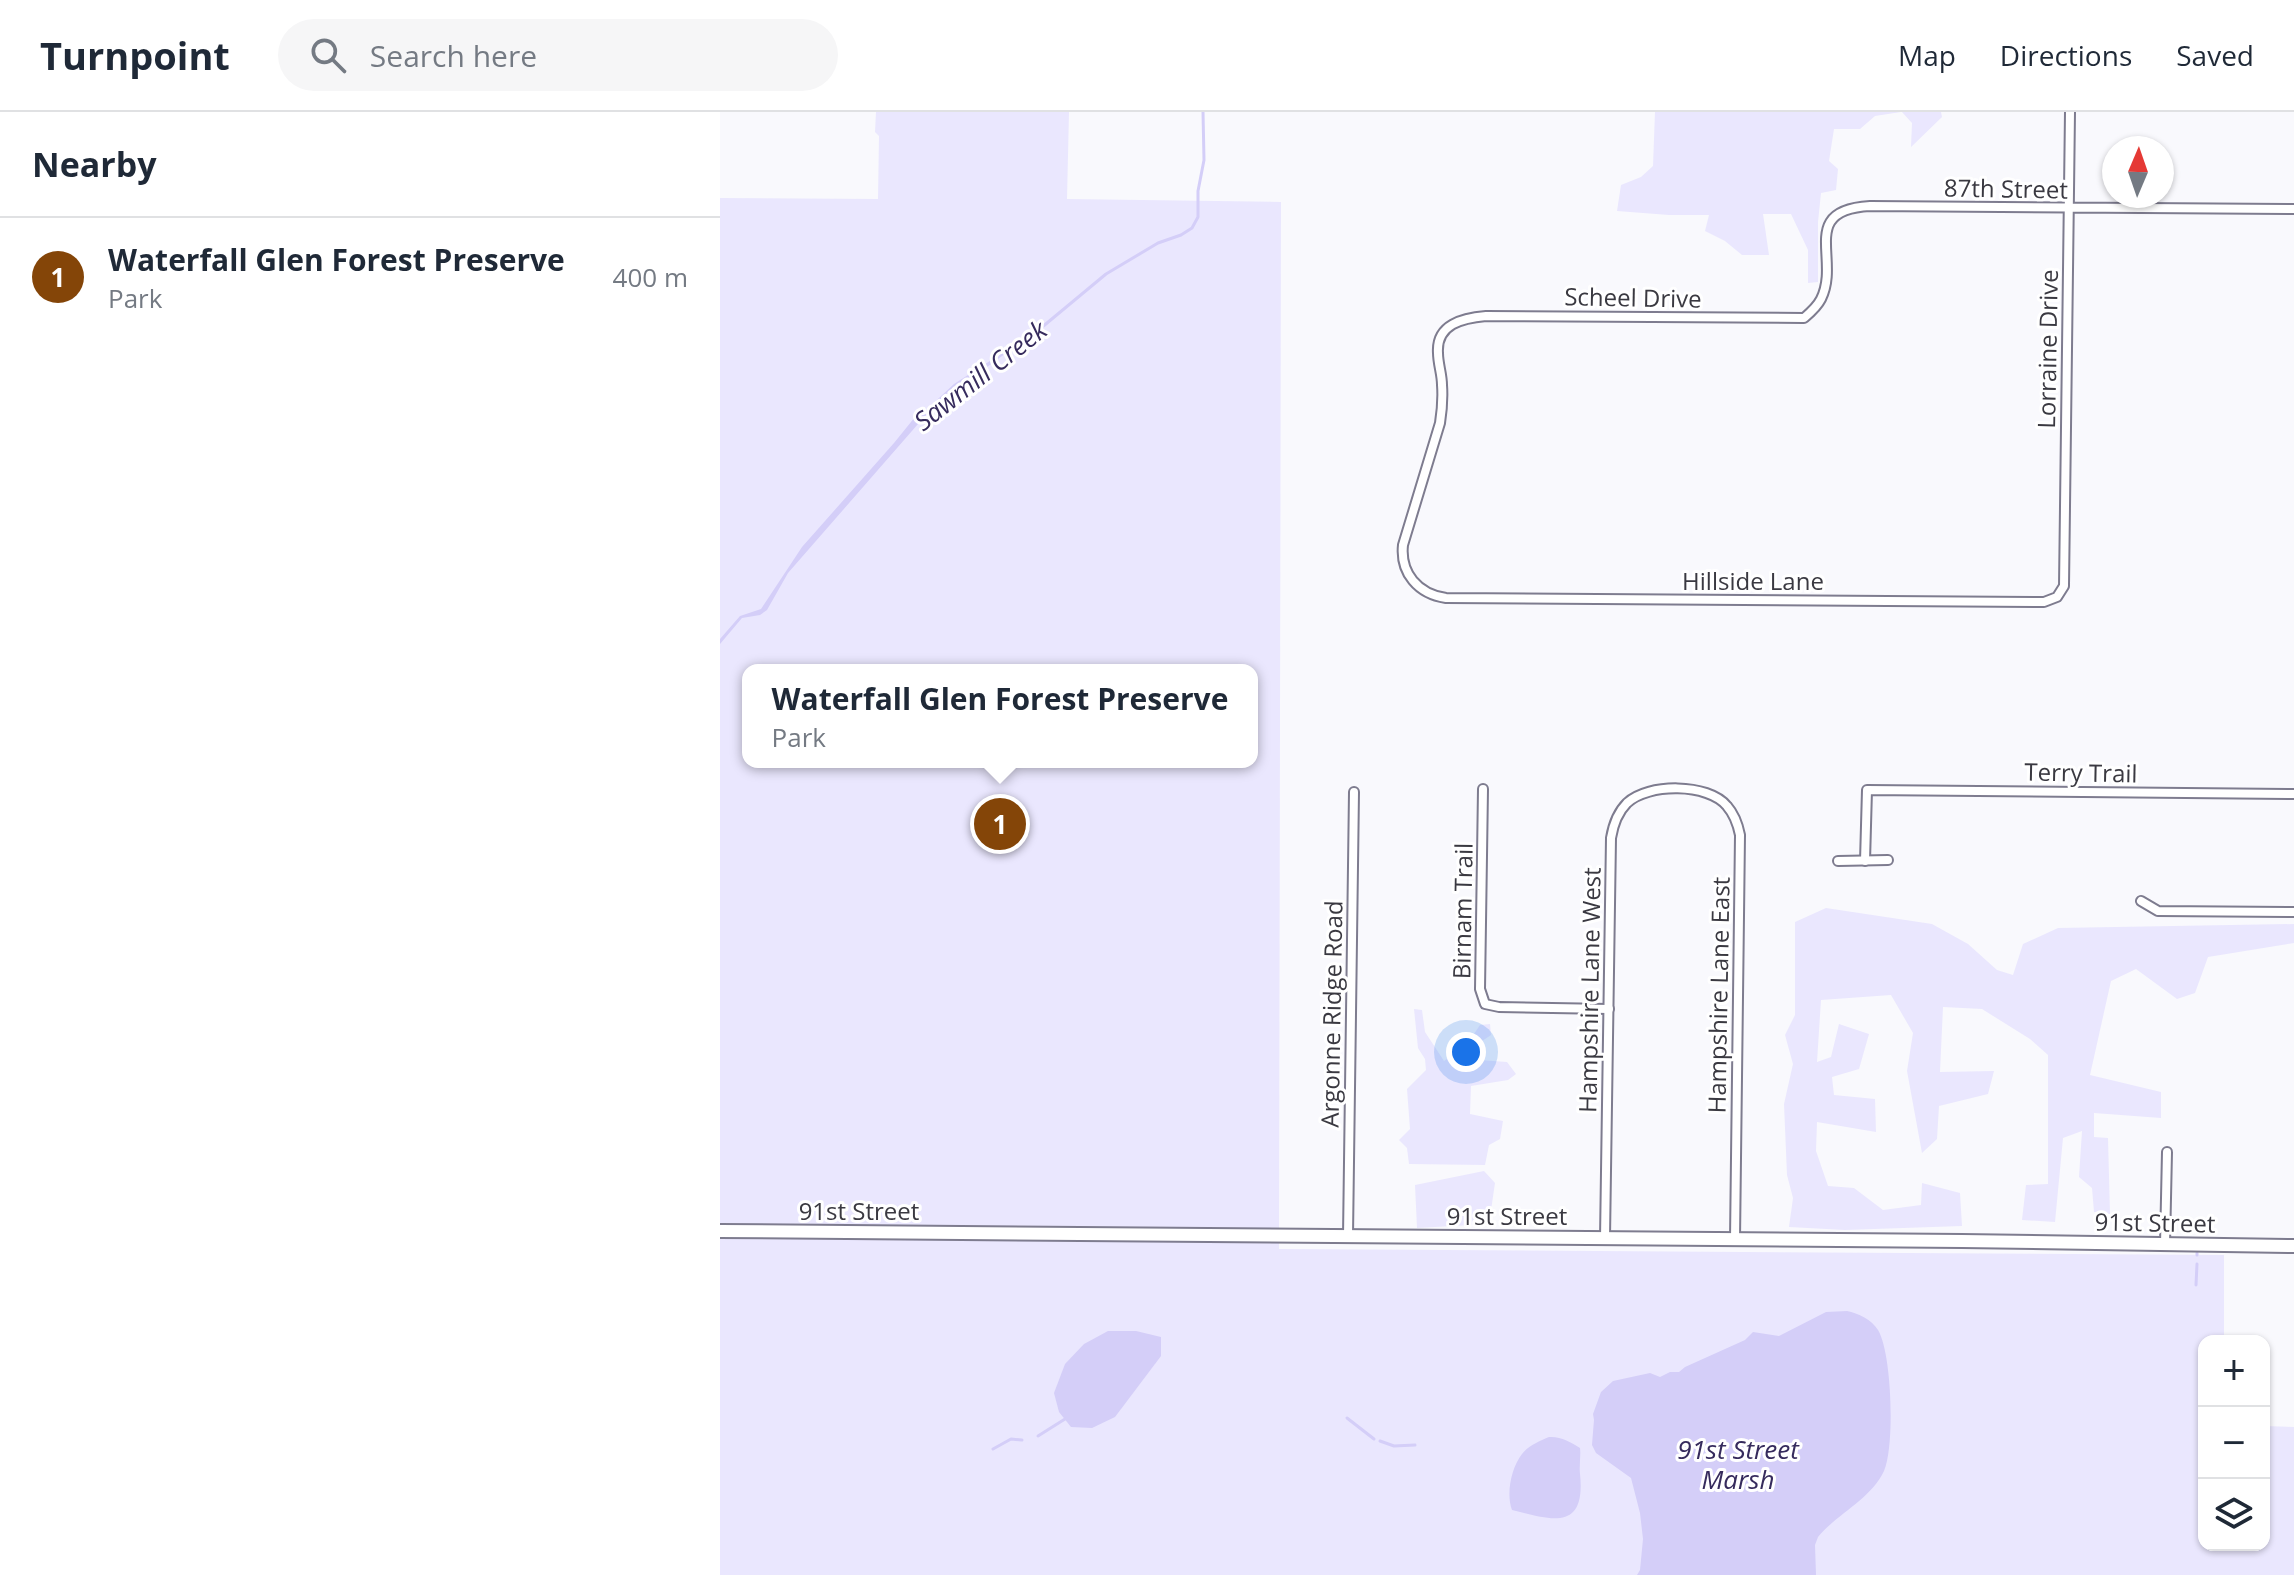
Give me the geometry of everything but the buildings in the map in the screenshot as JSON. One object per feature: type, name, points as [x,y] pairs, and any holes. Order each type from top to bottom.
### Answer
[{"type":"main road","name":"91st Street","points":[[720,1231],[2294,1246]]},
{"type":"street","name":"Lorraine Drive","points":[[2064,586],[2070,112]]},
{"type":"street","name":"87th Street","points":[[1815,309],[1825,288],[1826,231],[1836,213],[1851,207],[2294,209]]},
{"type":"street","name":"Scheel Drive","points":[[1435,596],[1413,584],[1402,552],[1440,423],[1443,404],[1437,349],[1439,339],[1450,324],[1465,318],[1486,316],[1790,319],[1804,318],[1815,309]]},
{"type":"street","name":"Hillside Lane","points":[[1435,596],[2044,602],[2057,597],[2064,586]]},
{"type":"street","name":"Birnam Trail","points":[[1483,789],[1480,989],[1485,1004],[1499,1007],[1609,1009]]},
{"type":"street","name":"Hampshire Lane West","points":[[1605,1238],[1611,838],[1614,824],[1627,803],[1652,790],[1681,789]]},
{"type":"street","name":"Hampshire Lane East","points":[[1681,789],[1704,792],[1727,805],[1740,835],[1735,1239]]},
{"type":"street","name":"Terry Trail","points":[[1865,861],[1867,790],[2294,794]]},
{"type":"street","name":"Argonne Ridge Road","points":[[1348,1236],[1354,792]]},
{"type":"street","points":[[1838,861],[1888,860]]},
{"type":"street","points":[[2141,901],[2158,911],[2294,912]]},
{"type":"street","points":[[2165,1244],[2167,1152]]},
{"type":"shaded area","points":[[876,112],[1069,112],[1067,199],[1281,202],[1279,1249],[2224,1255],[2224,1335],[2198,1335],[2198,1551],[2270,1551],[2270,1426],[2294,1427],[2294,1575],[720,1575],[720,198],[878,199],[879,136],[875,132]]},
{"type":"shaded area","points":[[1655,112],[1901,112],[1875,116],[1860,129],[1834,129],[1829,161],[1838,169],[1836,190],[1821,193],[1818,282],[1808,283],[1808,250],[1791,214],[1763,214],[1769,255],[1742,255],[1725,241],[1705,231],[1709,215],[1617,211],[1621,185],[1641,177],[1653,166]]},
{"type":"shaded area","points":[[1902,112],[1941,112],[1942,117],[1911,147],[1912,123]]},
{"type":"shaded area","points":[[1826,908],[1932,924],[1968,944],[1997,970],[2013,975],[2023,944],[2058,928],[2294,924],[2294,943],[2208,957],[2195,993],[2177,999],[2136,969],[2111,981],[2090,1075],[2161,1092],[2161,1118],[2094,1113],[2094,1137],[2108,1138],[2110,1214],[2094,1212],[2092,1188],[2079,1177],[2082,1131],[2063,1138],[2055,1222],[2022,1220],[2026,1185],[2048,1184],[2048,1055],[2030,1039],[1982,1009],[1943,1007],[1940,1072],[1994,1071],[1988,1094],[1939,1106],[1937,1139],[1922,1153],[1907,1071],[1913,1033],[1891,995],[1821,1000],[1817,1062],[1831,1057],[1839,1024],[1869,1034],[1859,1069],[1832,1077],[1834,1095],[1875,1099],[1876,1132],[1817,1122],[1816,1151],[1828,1186],[1854,1188],[1883,1210],[1921,1205],[1922,1183],[1960,1193],[1962,1226],[1845,1230],[1789,1227],[1793,1198],[1787,1175],[1784,1104],[1793,1064],[1785,1035],[1795,1015],[1795,922]]},
{"type":"shaded area","points":[[1414,1009],[1422,1010],[1425,1032],[1444,1061],[1456,1053],[1454,1046],[1461,1034],[1472,1037],[1480,1025],[1490,1024],[1491,1035],[1479,1043],[1479,1060],[1507,1062],[1516,1074],[1508,1080],[1471,1086],[1470,1114],[1503,1121],[1500,1139],[1489,1145],[1485,1165],[1409,1164],[1407,1148],[1399,1140],[1410,1129],[1407,1089],[1426,1070],[1425,1059],[1418,1048]]},
{"type":"shaded area","points":[[1484,1171],[1495,1183],[1489,1224],[1417,1228],[1415,1185]]},
{"type":"water","points":[[1029,336],[925,416],[788,573],[767,610],[760,615],[742,618],[720,644],[720,639],[740,616],[761,609],[802,547],[920,412],[925,411],[954,384]]},
{"type":"water","name":"91st Street Marsh","points":[[1847,1311],[1872,1323],[1883,1342],[1889,1378],[1890,1442],[1884,1471],[1878,1481],[1818,1537],[1815,1545],[1816,1575],[1637,1575],[1643,1539],[1631,1478],[1596,1453],[1592,1445],[1593,1414],[1601,1392],[1613,1381],[1650,1373],[1660,1377],[1679,1372],[1745,1340],[1753,1332],[1779,1336],[1826,1312]]},
{"type":"water","points":[[1108,1331],[1136,1331],[1161,1337],[1161,1356],[1115,1417],[1092,1428],[1071,1427],[1059,1412],[1054,1393],[1065,1364],[1084,1344]]},
{"type":"water","points":[[1549,1437],[1561,1438],[1580,1448],[1577,1506],[1563,1518],[1540,1517],[1512,1510],[1510,1504],[1512,1474],[1518,1460],[1528,1448]]},
{"type":"waterway","name":"Sawmill Creek","points":[[1011,347],[1041,328],[1106,274],[1158,243],[1192,228],[1198,217],[1198,191],[1204,160],[1203,112]]},
{"type":"waterway","points":[[2196,1285],[2197,1264]]},
{"type":"waterway","points":[[1347,1418],[1374,1439]]},
{"type":"waterway","points":[[1038,1436],[1065,1419]]},
{"type":"waterway","points":[[993,1449],[1011,1439],[1022,1440]]},
{"type":"waterway","points":[[1380,1441],[1394,1446],[1415,1445]]},
{"type":"place","name":"Waterfall Glen Forest Preserve","points":[[1000,824]]}]
